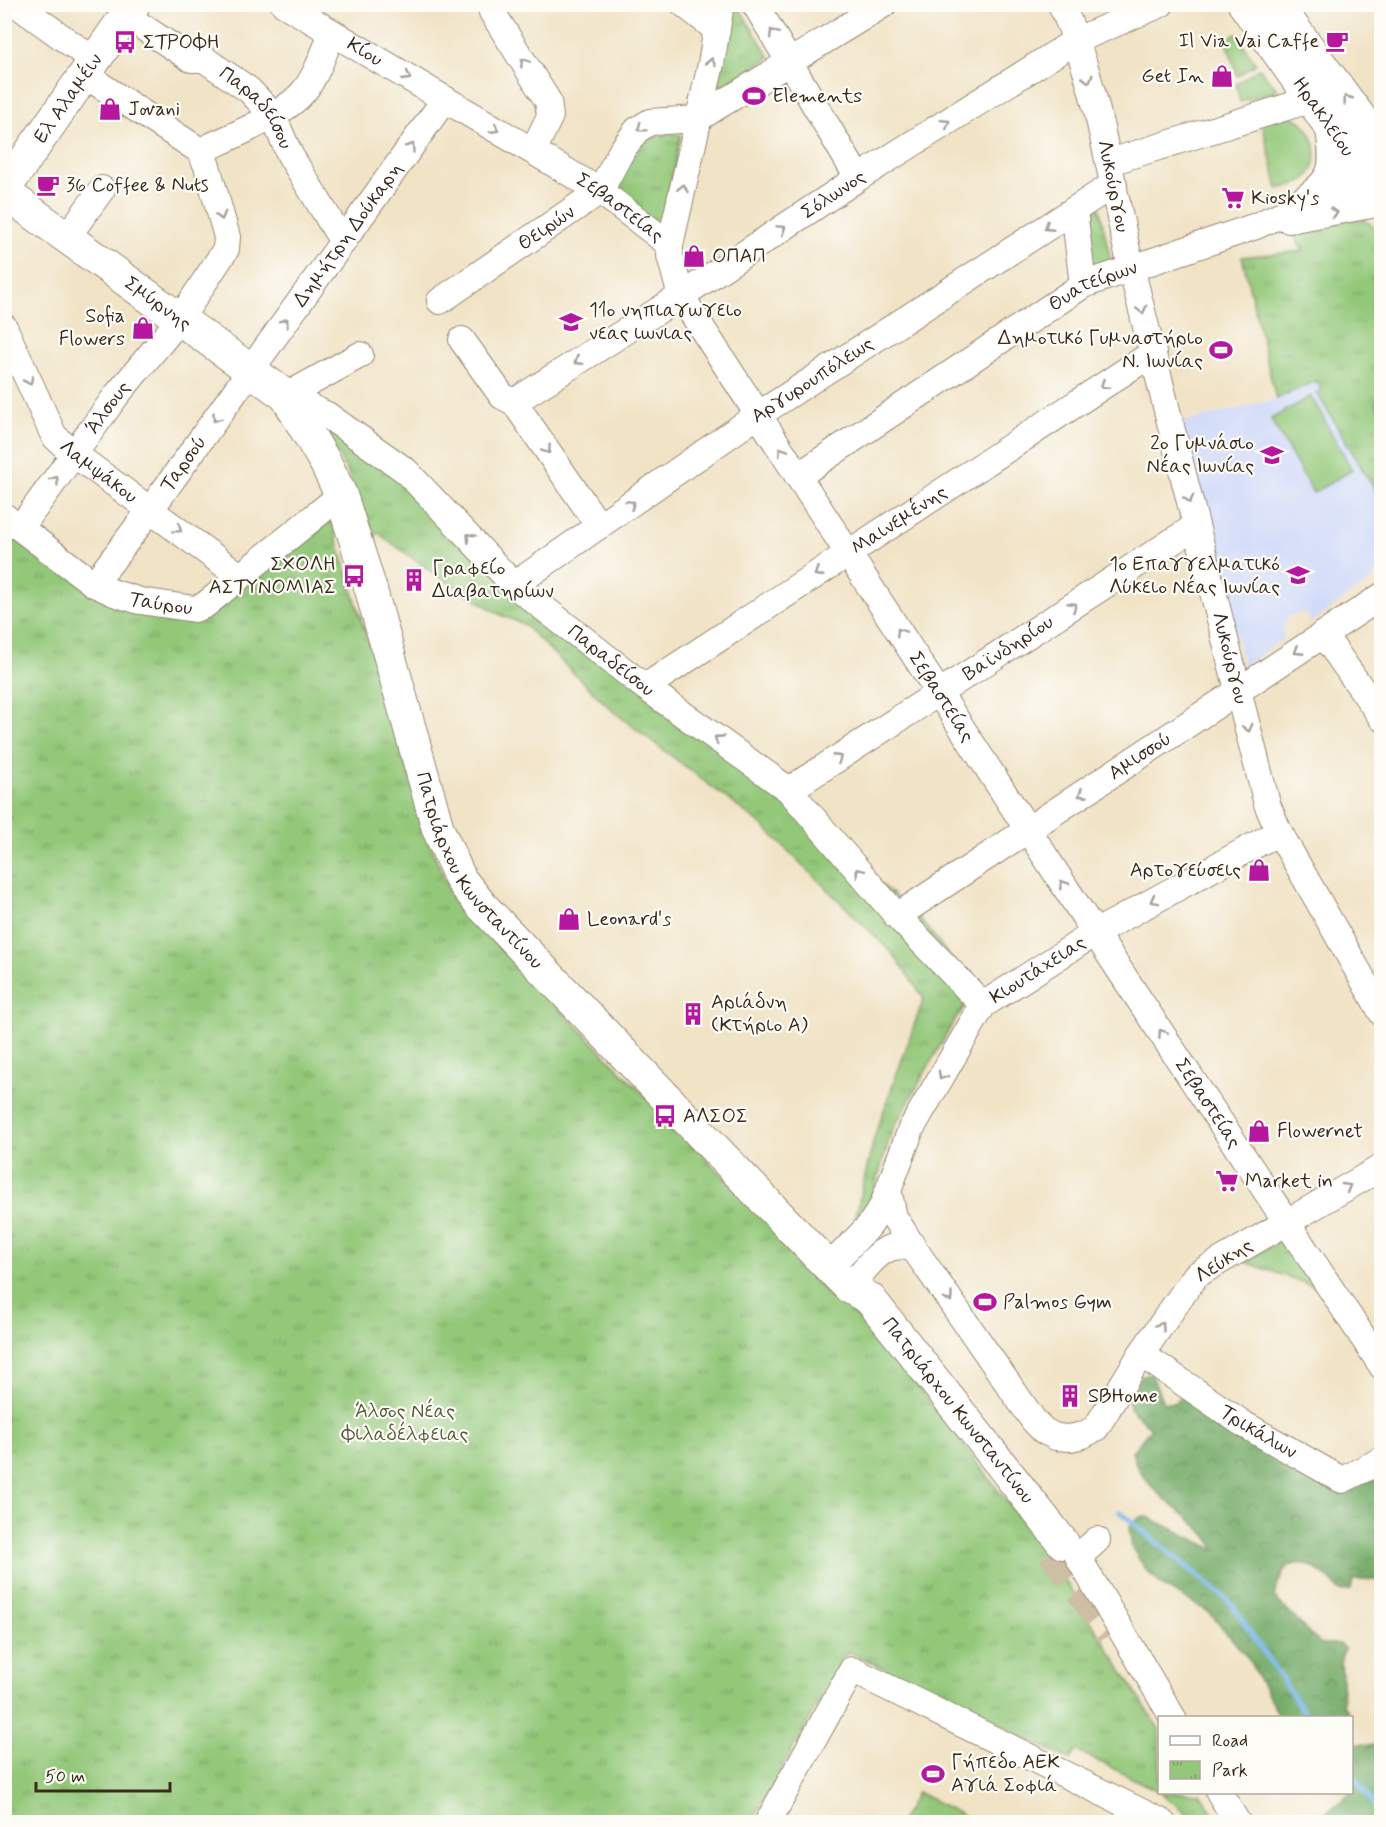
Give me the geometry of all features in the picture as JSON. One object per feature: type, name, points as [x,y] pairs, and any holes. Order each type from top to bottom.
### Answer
[{"type":"main road","name":"Ηρακλείου","points":[[1244,4],[1378,189]]},
{"type":"main road","name":"Ηρακλείου","points":[[1276,4],[1382,147]]},
{"type":"main road","name":"Ελ Αλαμέιν","points":[[4,191],[130,10]]},
{"type":"main road","points":[[1299,206],[1322,190],[1335,171],[1332,128]]},
{"type":"main road","name":"Σμύρνης","points":[[4,191],[250,370]]},
{"type":"main road","name":"Πατριάρχου Κωνσταντίνου","points":[[250,370],[286,396],[325,462],[341,495],[371,590],[438,829],[461,880],[482,906],[839,1277],[859,1309],[1058,1547]]},
{"type":"street","points":[[16,4],[90,68],[200,151],[248,129],[294,102],[303,92],[332,33]]},
{"type":"street","points":[[684,4],[717,30]]},
{"type":"street","points":[[670,244],[721,4]]},
{"type":"street","points":[[755,4],[791,61],[858,178]]},
{"type":"street","name":"Θειρών","points":[[440,301],[600,191],[622,150],[637,130],[650,122],[698,119],[884,4]]},
{"type":"street","name":"Λυκούργου","points":[[1061,4],[1077,40],[1112,173],[1131,267],[1267,804],[1279,832],[1382,1012]]},
{"type":"street","name":"Σόλωνος","points":[[514,402],[681,296],[858,178],[1077,40],[1161,4]]},
{"type":"street","name":"Κίου","points":[[289,6],[445,99]]},
{"type":"street","points":[[494,8],[548,101],[550,116],[533,151]]},
{"type":"street","name":"Παραδείσου","points":[[130,10],[191,59],[204,59],[249,90],[272,114],[290,155],[343,242]]},
{"type":"street","name":"Σεβαστείας","points":[[445,99],[600,191],[670,244],[670,256],[681,296],[1095,933],[1382,1366]]},
{"type":"street","name":"Δημήτρη Δούκαρη","points":[[250,370],[445,99]]},
{"type":"street","name":"Αργυρουπόλεως","points":[[514,585],[758,415],[1074,210],[1112,173],[1312,99]]},
{"type":"street","name":"Άλσους","points":[[13,521],[74,454],[116,396],[180,319],[224,255],[227,242],[207,165],[200,151]]},
{"type":"street","points":[[67,237],[102,189]]},
{"type":"street","name":"Θυατείρων","points":[[1256,226],[1299,206],[1378,189]]},
{"type":"street","name":"Θυατείρων","points":[[798,476],[1083,285],[1256,226],[1378,189]]},
{"type":"street","points":[[1074,210],[1083,285]]},
{"type":"street","name":"Λαμψάκου","points":[[4,327],[54,436],[74,454],[240,576]]},
{"type":"street","points":[[462,339],[502,396],[514,402],[599,526]]},
{"type":"street","name":"Μαινεμένης","points":[[645,687],[1153,353]]},
{"type":"street","points":[[286,396],[360,355]]},
{"type":"street","name":"Ταρσού","points":[[94,584],[151,509],[250,370]]},
{"type":"street","name":"Παραδείσου","points":[[286,396],[327,415],[413,476],[514,585],[645,687],[789,790],[897,916],[983,1005]]},
{"type":"street","name":"Ταύρου","points":[[13,521],[94,584],[140,601],[195,609],[205,605],[341,495]]},
{"type":"street","name":"Βαϊνδηρίου","points":[[789,790],[1196,526]]},
{"type":"street","name":"Αμισσού","points":[[897,916],[1382,596]]},
{"type":"street","points":[[1323,634],[1382,718]]},
{"type":"street","name":"Κιουτάχειας","points":[[839,1277],[889,1194],[911,1129],[983,1005],[1095,933],[1279,832]]},
{"type":"street","name":"Λεύκης","points":[[915,1250],[1034,1421],[1044,1431],[1056,1437],[1070,1438],[1083,1435],[1096,1428],[1141,1354],[1196,1275],[1382,1167]]},
{"type":"street","points":[[889,1194],[894,1217],[915,1250]]},
{"type":"street","points":[[869,1226],[889,1246]]},
{"type":"street","points":[[839,1277],[889,1246],[900,1244],[915,1250]]},
{"type":"street","name":"Τρικάλων","points":[[1141,1354],[1245,1425],[1342,1480],[1382,1460]]},
{"type":"street","points":[[1097,1540],[1078,1557],[1172,1716]]},
{"type":"street","points":[[768,1822],[852,1670],[1161,1822]]},
{"type":"street","points":[[1220,1794],[1237,1822]]},
{"type":"shaded area","name":"2ο Γυμνάσιο Νέας Ιωνίας","points":[[1316,381],[1322,390],[1318,393],[1381,500],[1381,570],[1374,572],[1375,578],[1310,623],[1306,612],[1289,616],[1284,625],[1283,639],[1244,666],[1182,423],[1276,399]]},
{"type":"green space","points":[[728,5],[737,5],[770,57],[718,91]]},
{"type":"green space","points":[[1236,34],[1256,64],[1237,76],[1226,39]]},
{"type":"green space","points":[[1259,68],[1278,90],[1240,102],[1236,84]]},
{"type":"green space","points":[[1291,116],[1299,120],[1311,135],[1316,154],[1315,163],[1305,179],[1292,186],[1278,189],[1261,119]]},
{"type":"green space","points":[[669,133],[681,135],[662,225],[641,223],[616,182],[646,140]]},
{"type":"green space","points":[[1099,206],[1111,262],[1089,272],[1081,216]]},
{"type":"green space","points":[[1347,219],[1367,222],[1381,237],[1382,398],[1375,403],[1381,412],[1381,500],[1317,393],[1322,390],[1316,381],[1276,399],[1242,257],[1303,251],[1294,235]]},
{"type":"green space","points":[[1311,396],[1352,470],[1313,493],[1271,419]]},
{"type":"green space","points":[[323,427],[415,491],[917,915],[976,990],[953,1023],[891,1133],[865,1221],[855,1219],[874,1138],[924,998],[893,954],[763,826],[614,712],[523,624],[501,615],[433,573],[378,533],[372,538],[349,475]]},
{"type":"green space","name":"Άλσος Νέας Φιλαδέλφειας","points":[[331,520],[429,842],[453,899],[771,1225],[903,1368],[1051,1558],[1158,1727],[1158,1791],[1076,1750],[1070,1760],[848,1651],[752,1822],[5,1822],[4,531],[114,606],[174,620],[203,619]]},
{"type":"green space","points":[[1286,1237],[1316,1287],[1245,1262]]},
{"type":"green space","points":[[1151,1373],[1163,1403],[1175,1403],[1185,1392],[1349,1485],[1381,1479],[1381,1615],[1379,1580],[1353,1580],[1351,1590],[1340,1591],[1315,1568],[1300,1563],[1285,1570],[1274,1597],[1320,1644],[1340,1644],[1345,1650],[1341,1657],[1343,1705],[1347,1709],[1348,1716],[1279,1716],[1247,1657],[1209,1612],[1163,1586],[1147,1571],[1132,1548],[1129,1528],[1140,1517],[1148,1517],[1216,1550],[1197,1526],[1148,1482],[1132,1452],[1151,1428],[1129,1408],[1129,1399],[1141,1376]]},
{"type":"green space","points":[[1353,1744],[1381,1745],[1381,1822],[1315,1822],[1350,1794],[1353,1794]]},
{"type":"green space","points":[[917,1792],[975,1822],[901,1822]]},
{"type":"green space","points":[[1163,1794],[1201,1794],[1219,1822],[1198,1822]]},
{"type":"waterway","points":[[1120,1512],[1230,1602],[1307,1716]]},
{"type":"waterway","points":[[1353,1776],[1382,1815]]},
{"type":"tunnel","points":[[1053,1551],[1112,1633]]},
{"type":"place","name":"Il Via Vai Caffe","points":[[1337,41]]},
{"type":"place","name":"ΣΤΡΟΦΗ","points":[[125,42]]},
{"type":"place","name":"Get In","points":[[1222,76]]},
{"type":"place","name":"Elements","points":[[754,96]]},
{"type":"place","name":"Jovani","points":[[110,109]]},
{"type":"place","name":"36 Coffee & Nuts","points":[[48,185]]},
{"type":"place","name":"Kiosky's","points":[[1233,198]]},
{"type":"place","name":"ΟΠΑΠ","points":[[694,256]]},
{"type":"place","name":"11ο νηπιαγωγειο νεας ιωνιας","points":[[571,322]]},
{"type":"place","name":"Sofia Flowers","points":[[143,328]]},
{"type":"place","name":"Δημοτικό Γυμναστήριο Ν. Ιωνίας","points":[[1221,350]]},
{"type":"place","name":"2ο Γυμνάσιο Νέας Ιωνίας","points":[[1272,455]]},
{"type":"place","name":"1ο Επαγγελματικό Λύκειο Νέας Ιωνίας","points":[[1298,575]]},
{"type":"place","name":"ΣΧΟΛΗ ΑΣΤΥΝΟΜΙΑΣ","points":[[354,576]]},
{"type":"place","name":"Γραφείο Διαβατηρίων","points":[[414,580]]},
{"type":"place","name":"Αρτογεύσεις","points":[[1259,870]]},
{"type":"place","name":"Leonard's","points":[[569,919]]},
{"type":"place","name":"Αριάδνη (Κτήριο Α)","points":[[693,1014]]},
{"type":"place","name":"ΑΛΣΟΣ","points":[[665,1116]]},
{"type":"place","name":"Flowernet","points":[[1259,1131]]},
{"type":"place","name":"Market in","points":[[1227,1181]]},
{"type":"place","name":"Palmos Gym","points":[[985,1302]]},
{"type":"place","name":"SBHome","points":[[1070,1396]]},
{"type":"place","name":"Γήπεδο ΑΕΚ Αγιά Σοφιά","points":[[933,1774]]}]
